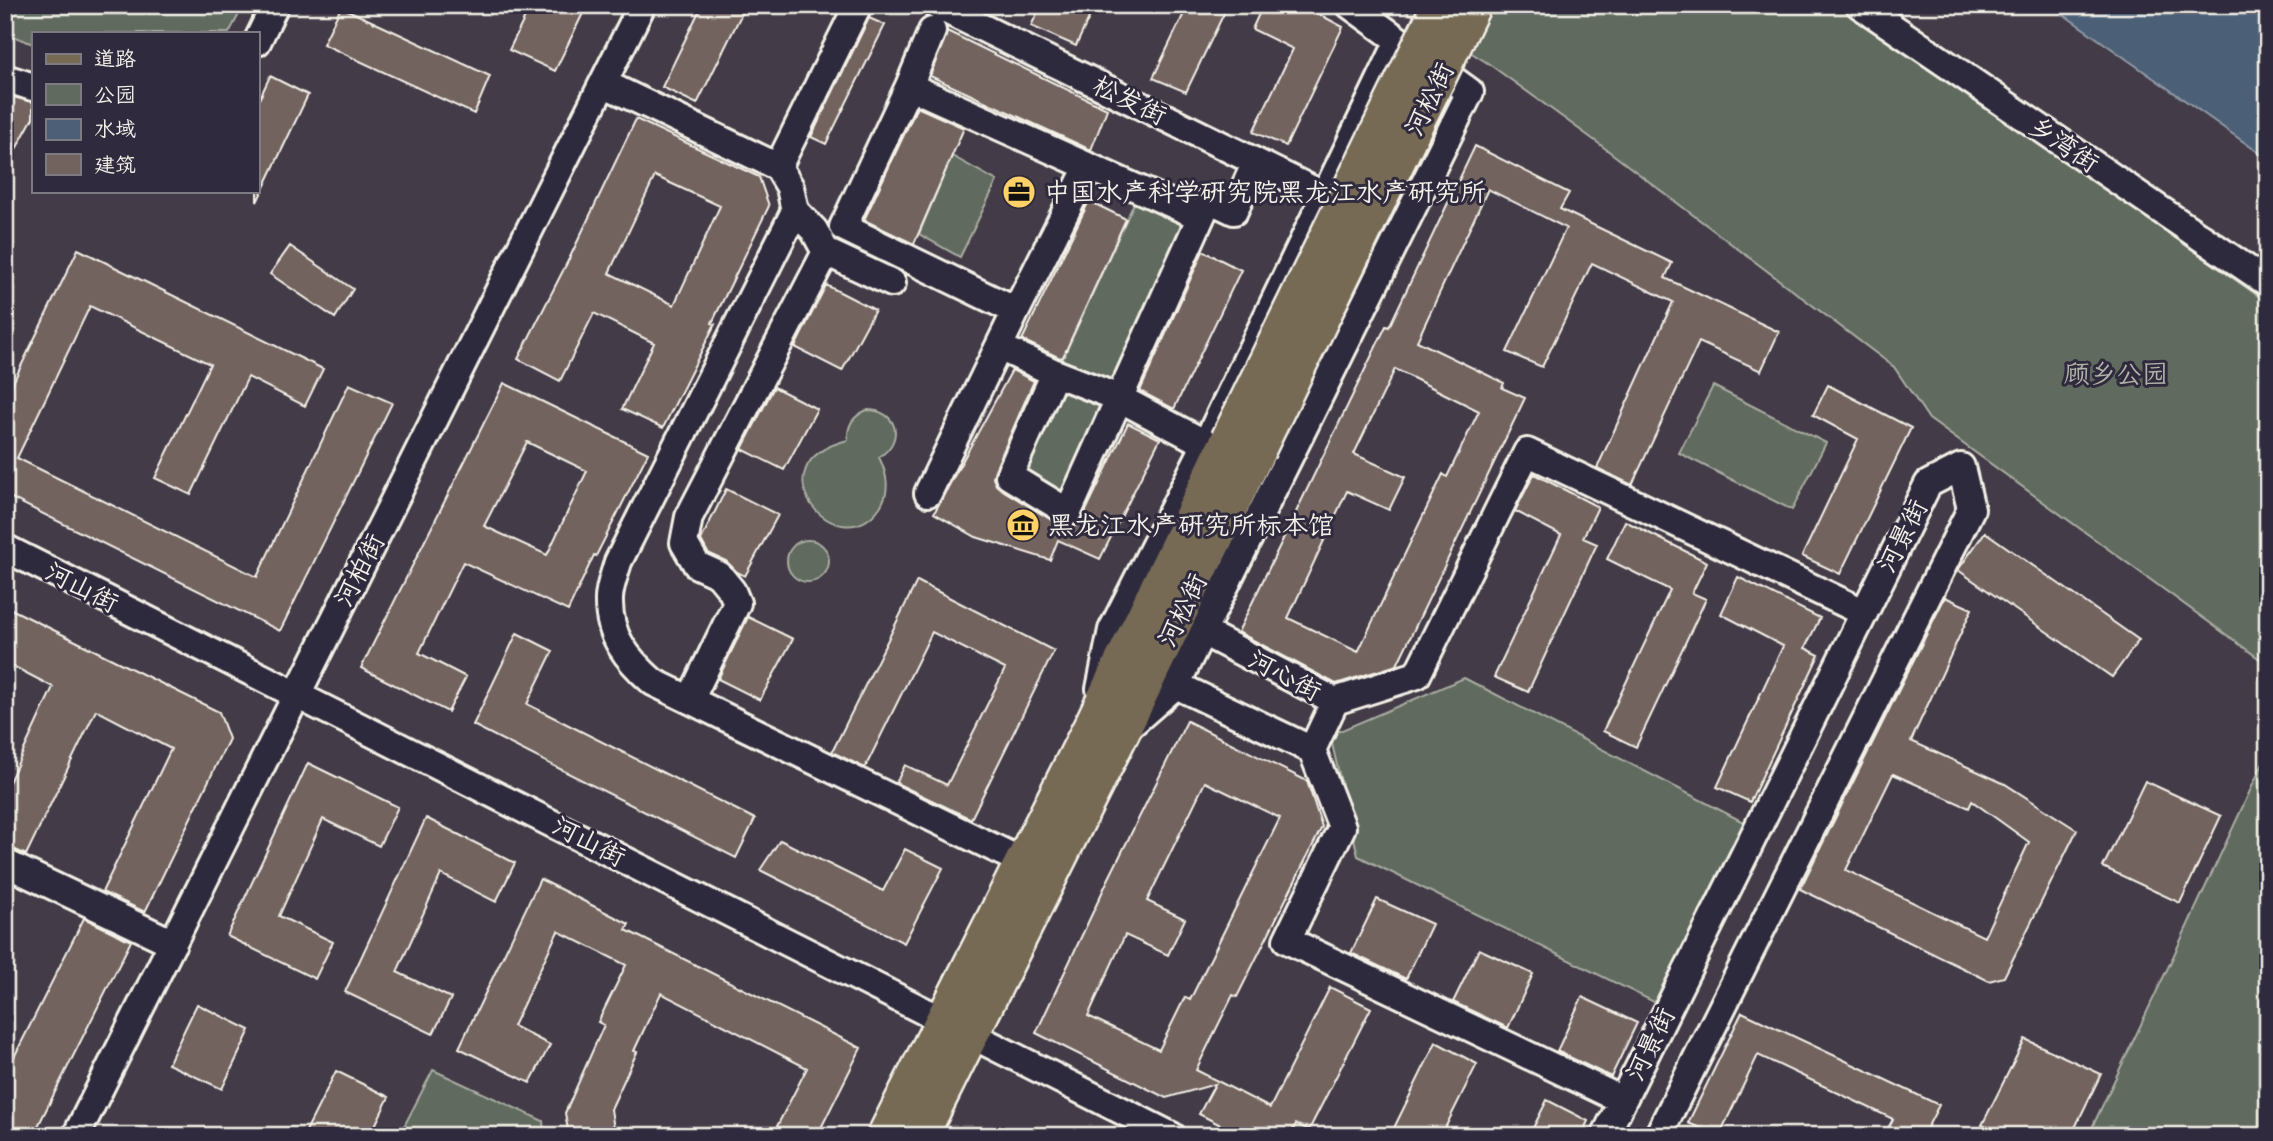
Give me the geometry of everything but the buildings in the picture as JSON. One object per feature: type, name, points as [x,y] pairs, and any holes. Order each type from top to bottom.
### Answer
[{"type":"main road","name":"河松街","points":[[921,1136],[972,1035],[1108,726],[1217,441],[1439,5]]},
{"type":"main road","name":"河松街","points":[[1108,726],[1258,451],[1474,5]]},
{"type":"main road","points":[[884,1136],[1021,861],[1108,726]]},
{"type":"street","points":[[259,39],[275,5]]},
{"type":"street","name":"河柏街","points":[[76,1136],[642,5]]},
{"type":"street","points":[[778,167],[858,5]]},
{"type":"street","name":"松发街","points":[[936,5],[1324,195]]},
{"type":"street","points":[[1108,726],[1176,685],[1470,92],[1350,5]]},
{"type":"street","name":"乡湾街","points":[[1860,5],[2268,283]]},
{"type":"street","points":[[932,31],[843,227],[1016,311]]},
{"type":"street","points":[[999,347],[1217,441],[1324,195],[1399,41]]},
{"type":"street","points":[[5,78],[32,87]]},
{"type":"street","points":[[603,83],[778,167],[790,187],[795,211],[814,230],[826,253],[892,283]]},
{"type":"street","points":[[909,86],[1190,212]]},
{"type":"street","points":[[1055,373],[1009,476],[1068,512],[1209,199],[1234,211],[1256,162]]},
{"type":"street","points":[[928,493],[1088,167]]},
{"type":"street","points":[[795,211],[618,562],[608,597],[612,630],[630,662],[653,682],[1021,861]]},
{"type":"street","points":[[690,700],[737,603],[732,590],[719,575],[697,565],[684,543],[690,517],[826,253]]},
{"type":"street","points":[[1335,701],[1417,675],[1527,452],[1863,612]]},
{"type":"street","name":"河景街","points":[[1605,1136],[1928,484],[1961,467],[1971,509],[1658,1136]]},
{"type":"street","name":"河山街","points":[[5,548],[1172,1136]]},
{"type":"street","name":"河心街","points":[[1176,685],[1312,750],[1335,701],[1203,632]]},
{"type":"street","points":[[1312,750],[1342,827],[1287,940],[1622,1100]]},
{"type":"street","points":[[5,863],[173,943]]},
{"type":"green space","points":[[5,5],[244,5],[230,32],[32,32],[32,44],[5,33]]},
{"type":"green space","name":"顾乡公园","points":[[1396,5],[1838,5],[2050,148],[2268,303],[2268,665],[1929,419],[1894,367],[1594,140],[1489,64]]},
{"type":"green space","points":[[952,156],[997,181],[960,257],[919,234]]},
{"type":"green space","points":[[1134,203],[1196,231],[1068,512],[1009,476]]},
{"type":"green space","points":[[1713,386],[1826,443],[1792,510],[1679,453]]},
{"type":"green space","points":[[867,410],[886,415],[894,428],[892,443],[879,457],[886,476],[886,494],[880,507],[863,522],[844,525],[826,518],[811,505],[804,488],[806,469],[820,452],[848,440],[852,422]]},
{"type":"green space","points":[[808,540],[823,546],[829,561],[823,576],[808,582],[793,576],[787,561],[793,546]]},
{"type":"green space","points":[[1464,678],[1751,826],[1664,1007],[1358,856],[1330,735]]},
{"type":"green space","points":[[2268,752],[2268,1136],[2088,1136],[2173,957]]},
{"type":"green space","points":[[433,1070],[543,1121],[544,1136],[399,1136]]},
{"type":"water","points":[[2050,5],[2268,5],[2268,159]]},
{"type":"place","name":"中国水产科学研究院黑龙江水产研究所","points":[[1019,192]]},
{"type":"place","name":"黑龙江水产研究所标本馆","points":[[1023,525]]}]
